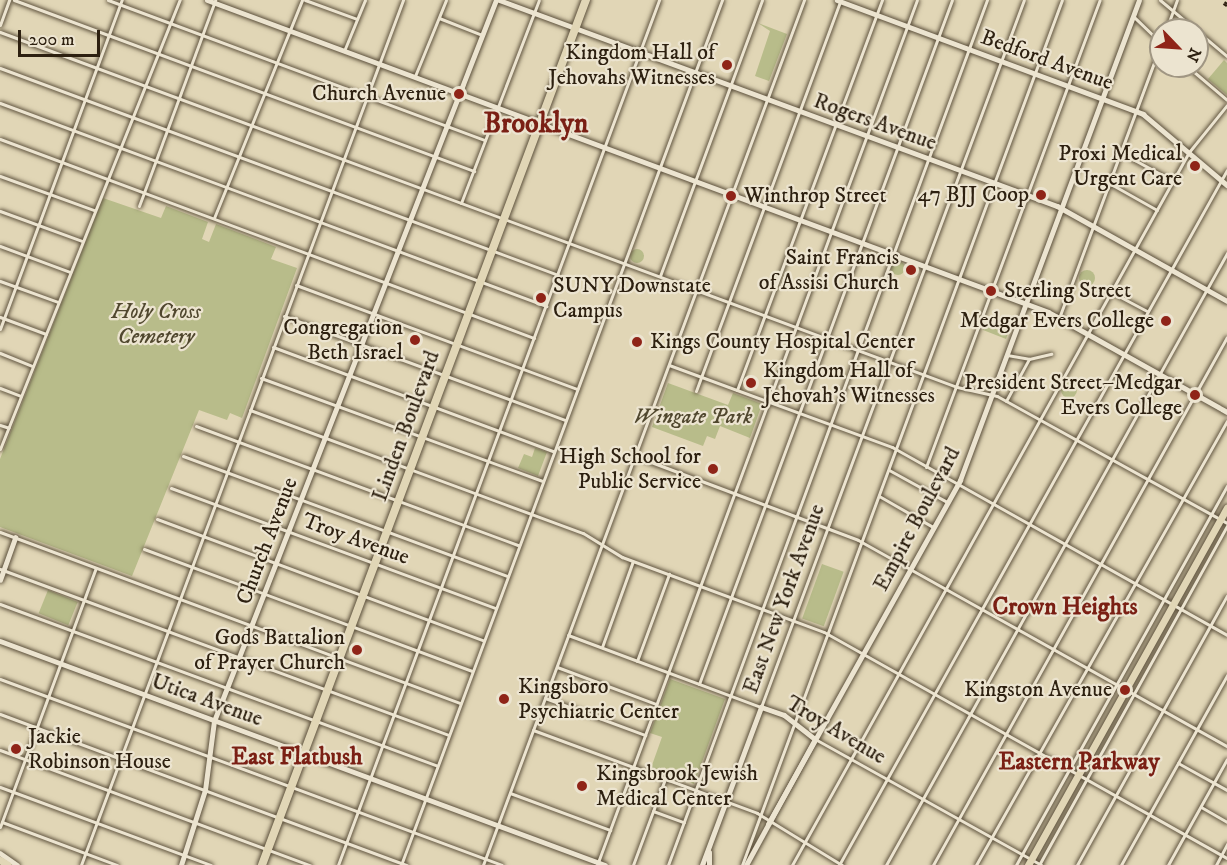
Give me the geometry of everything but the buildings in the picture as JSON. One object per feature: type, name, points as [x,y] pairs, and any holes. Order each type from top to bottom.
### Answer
[{"type":"highway","name":"Linden Boulevard","points":[[262,865],[490,250],[586,0]]},
{"type":"main road","points":[[207,0],[1026,304],[1059,318],[1227,412]]},
{"type":"main road","name":"Rogers Avenue","points":[[498,0],[1061,208],[1227,301]]},
{"type":"main road","name":"Church Avenue","points":[[181,865],[205,790],[214,721],[372,314],[387,283],[482,35],[498,0]]},
{"type":"main road","name":"Empire Boulevard","points":[[744,865],[958,485],[1138,0]]},
{"type":"main road","points":[[1030,862],[1173,605],[1225,523],[1227,508]]},
{"type":"main road","name":"Utica Avenue","points":[[0,641],[597,864],[605,865]]},
{"type":"main road","name":"Troy Avenue","points":[[761,707],[794,723],[815,739]]},
{"type":"main road","name":"East New York Avenue","points":[[702,865],[761,707]]},
{"type":"main road","name":"East New York Avenue","points":[[708,848],[709,865]]},
{"type":"main road","points":[[0,860],[16,864]]},
{"type":"street","points":[[0,25],[9,0]]},
{"type":"street","points":[[14,0],[474,171]]},
{"type":"street","points":[[108,0],[121,2],[170,23],[485,140]]},
{"type":"street","points":[[0,449],[119,147],[180,0]]},
{"type":"street","points":[[214,219],[304,0],[357,19]]},
{"type":"street","points":[[344,51],[365,0]]},
{"type":"street","points":[[81,865],[403,0]]},
{"type":"street","points":[[415,77],[446,0]]},
{"type":"street","points":[[461,203],[539,0]]},
{"type":"street","points":[[338,865],[659,0]]},
{"type":"street","points":[[402,864],[518,545],[722,0]]},
{"type":"street","points":[[660,276],[762,0]]},
{"type":"street","points":[[483,865],[804,0]]},
{"type":"street","points":[[696,391],[839,0]]},
{"type":"street","name":"Bedford Avenue","points":[[839,0],[1136,111],[1227,185]]},
{"type":"street","points":[[737,390],[882,0]]},
{"type":"street","points":[[597,864],[917,0]]},
{"type":"street","points":[[699,684],[952,0]]},
{"type":"street","points":[[668,865],[987,0]]},
{"type":"street","name":"East New York Avenue","points":[[761,707],[1023,0]]},
{"type":"street","points":[[744,865],[794,723],[1062,0]]},
{"type":"street","points":[[926,467],[1100,0]]},
{"type":"street","points":[[1161,0],[1182,18]]},
{"type":"street","points":[[1170,18],[1177,0]]},
{"type":"street","points":[[139,206],[214,1]]},
{"type":"street","points":[[0,329],[2,318],[39,225],[121,2]]},
{"type":"street","points":[[1132,16],[1149,32]]},
{"type":"street","points":[[439,18],[482,35]]},
{"type":"street","points":[[0,32],[957,387],[1006,401],[1225,523],[1181,609],[1040,865]]},
{"type":"street","points":[[1209,41],[1227,56]]},
{"type":"street","points":[[0,68],[558,275]]},
{"type":"street","points":[[1059,318],[1149,76]]},
{"type":"street","points":[[1201,78],[1227,100]]},
{"type":"street","points":[[0,103],[546,306]]},
{"type":"street","points":[[792,865],[1189,152],[1227,105]]},
{"type":"street","points":[[0,139],[534,338]]},
{"type":"street","points":[[1120,152],[1173,181]]},
{"type":"street","points":[[533,730],[761,815],[768,824],[840,865],[1227,170]]},
{"type":"street","points":[[0,176],[94,210]]},
{"type":"street","points":[[1109,183],[1157,210]]},
{"type":"street","points":[[0,211],[82,241]]},
{"type":"street","points":[[0,246],[70,272]]},
{"type":"street","points":[[886,865],[1227,253]]},
{"type":"street","points":[[0,281],[58,302]]},
{"type":"street","points":[[296,285],[577,388]]},
{"type":"street","points":[[1111,292],[1147,312]]},
{"type":"street","points":[[284,316],[565,420]]},
{"type":"street","points":[[2,318],[46,334]]},
{"type":"street","points":[[933,865],[1227,337]]},
{"type":"street","points":[[273,347],[554,451]]},
{"type":"street","points":[[0,353],[33,366]]},
{"type":"street","points":[[1007,355],[1029,359],[1051,354]]},
{"type":"street","points":[[1006,401],[1029,359]]},
{"type":"street","points":[[669,364],[896,450],[1227,635]]},
{"type":"street","points":[[261,378],[542,482]]},
{"type":"street","points":[[0,388],[21,396]]},
{"type":"street","points":[[250,410],[530,513],[633,561],[827,634],[1227,858]]},
{"type":"street","points":[[976,865],[1227,422]]},
{"type":"street","points":[[0,424],[9,428]]},
{"type":"street","points":[[196,426],[518,545]]},
{"type":"street","points":[[183,456],[507,576]]},
{"type":"street","points":[[635,456],[861,542],[1227,746]]},
{"type":"street","points":[[888,469],[947,502]]},
{"type":"street","points":[[1016,865],[1227,486]]},
{"type":"street","name":"Troy Avenue","points":[[171,488],[495,608]]},
{"type":"street","points":[[879,496],[933,527]]},
{"type":"street","points":[[157,519],[483,640]]},
{"type":"street","points":[[0,532],[460,703]]},
{"type":"street","points":[[0,580],[2,569],[15,538]]},
{"type":"street","points":[[144,549],[472,671]]},
{"type":"street","points":[[601,648],[633,561]]},
{"type":"street","points":[[0,827],[96,568]]},
{"type":"street","points":[[2,569],[448,735]]},
{"type":"street","points":[[637,661],[669,574]]},
{"type":"street","points":[[1077,865],[1227,596]]},
{"type":"street","points":[[0,604],[437,766]]},
{"type":"street","name":"Troy Avenue","points":[[568,636],[761,707]]},
{"type":"street","points":[[556,668],[656,704]]},
{"type":"street","points":[[1121,865],[1227,675]]},
{"type":"street","points":[[0,679],[502,865]]},
{"type":"street","points":[[545,698],[645,735]]},
{"type":"street","points":[[0,714],[407,865]]},
{"type":"street","name":"Troy Avenue","points":[[815,739],[1022,854],[1030,862],[1040,865]]},
{"type":"street","points":[[0,750],[310,865]]},
{"type":"street","points":[[1168,865],[1227,759]]},
{"type":"street","points":[[1178,763],[1227,790]]},
{"type":"street","points":[[633,865],[665,778]]},
{"type":"street","points":[[0,787],[211,865]]},
{"type":"street","points":[[510,793],[610,830]]},
{"type":"street","points":[[1201,807],[1227,822]]},
{"type":"street","points":[[653,811],[684,822]]},
{"type":"street","points":[[1,822],[117,865]]},
{"type":"street","points":[[1216,865],[1227,844]]},
{"type":"street","points":[[0,853],[16,864]]},
{"type":"green space","points":[[758,23],[787,34],[769,81],[755,76],[770,31]]},
{"type":"green space","points":[[1224,60],[1227,63],[1227,95],[1208,79]]},
{"type":"green space","name":"Holy Cross Cemetery","points":[[103,198],[161,218],[166,206],[208,222],[202,239],[209,242],[216,224],[276,247],[271,259],[297,268],[242,418],[230,413],[227,420],[199,410],[132,576],[0,527],[0,459]]},
{"type":"green space","points":[[637,249],[642,251],[644,256],[642,261],[637,263],[632,261],[630,256],[632,251]]},
{"type":"green space","points":[[898,261],[903,263],[905,268],[903,273],[898,275],[893,273],[891,268],[893,263]]},
{"type":"green space","points":[[1087,270],[1093,272],[1095,278],[1093,284],[1087,286],[1081,284],[1079,278],[1081,272]]},
{"type":"green space","points":[[987,319],[1011,325],[1006,339],[983,330]]},
{"type":"green space","points":[[1069,382],[1075,384],[1077,390],[1075,396],[1069,398],[1063,396],[1061,390],[1063,384]]},
{"type":"green space","name":"Wingate Park","points":[[668,383],[728,405],[733,393],[762,404],[750,438],[720,426],[715,439],[707,436],[703,446],[652,427]]},
{"type":"green space","points":[[535,448],[547,452],[538,476],[518,468],[524,454],[532,457]]},
{"type":"green space","points":[[822,564],[844,572],[824,626],[802,619]]},
{"type":"green space","points":[[48,590],[78,602],[68,625],[39,613]]},
{"type":"green space","points":[[670,679],[725,699],[694,784],[651,768],[662,737],[650,733]]},
{"type":"place","name":"Kingdom Hall of Jehovahs Witnesses","points":[[727,65]]},
{"type":"place","name":"Church Avenue","points":[[459,94]]},
{"type":"place","name":"Proxi Medical Urgent Care","points":[[1195,166]]},
{"type":"place","name":"47 BJJ Coop","points":[[1041,195]]},
{"type":"place","name":"Winthrop Street","points":[[731,196]]},
{"type":"place","name":"Saint Francis of Assisi Church","points":[[911,270]]},
{"type":"place","name":"Sterling Street","points":[[991,291]]},
{"type":"place","name":"SUNY Downstate Campus","points":[[541,298]]},
{"type":"place","name":"Medgar Evers College","points":[[1166,321]]},
{"type":"place","name":"Congregation Beth Israel","points":[[415,340]]},
{"type":"place","name":"Kings County Hospital Center","points":[[637,342]]},
{"type":"place","name":"Kingdom Hall of Jehovah's Witnesses","points":[[751,383]]},
{"type":"place","name":"President Street–Medgar Evers College","points":[[1195,395]]},
{"type":"place","name":"High School for Public Service","points":[[713,469]]},
{"type":"place","name":"Gods Battalion of Prayer Church","points":[[357,650]]},
{"type":"place","name":"Kingston Avenue","points":[[1125,690]]},
{"type":"place","name":"Kingsboro Psychiatric Center","points":[[504,699]]},
{"type":"place","name":"Jackie Robinson House","points":[[16,749]]},
{"type":"place","name":"Kingsbrook Jewish Medical Center","points":[[582,786]]},
{"type":"district","name":"Brooklyn","points":[[536,124]]},
{"type":"district","name":"Crown Heights","points":[[1065,608]]},
{"type":"district","name":"East Flatbush","points":[[297,758]]},
{"type":"district","name":"Eastern Parkway","points":[[1079,763]]}]
